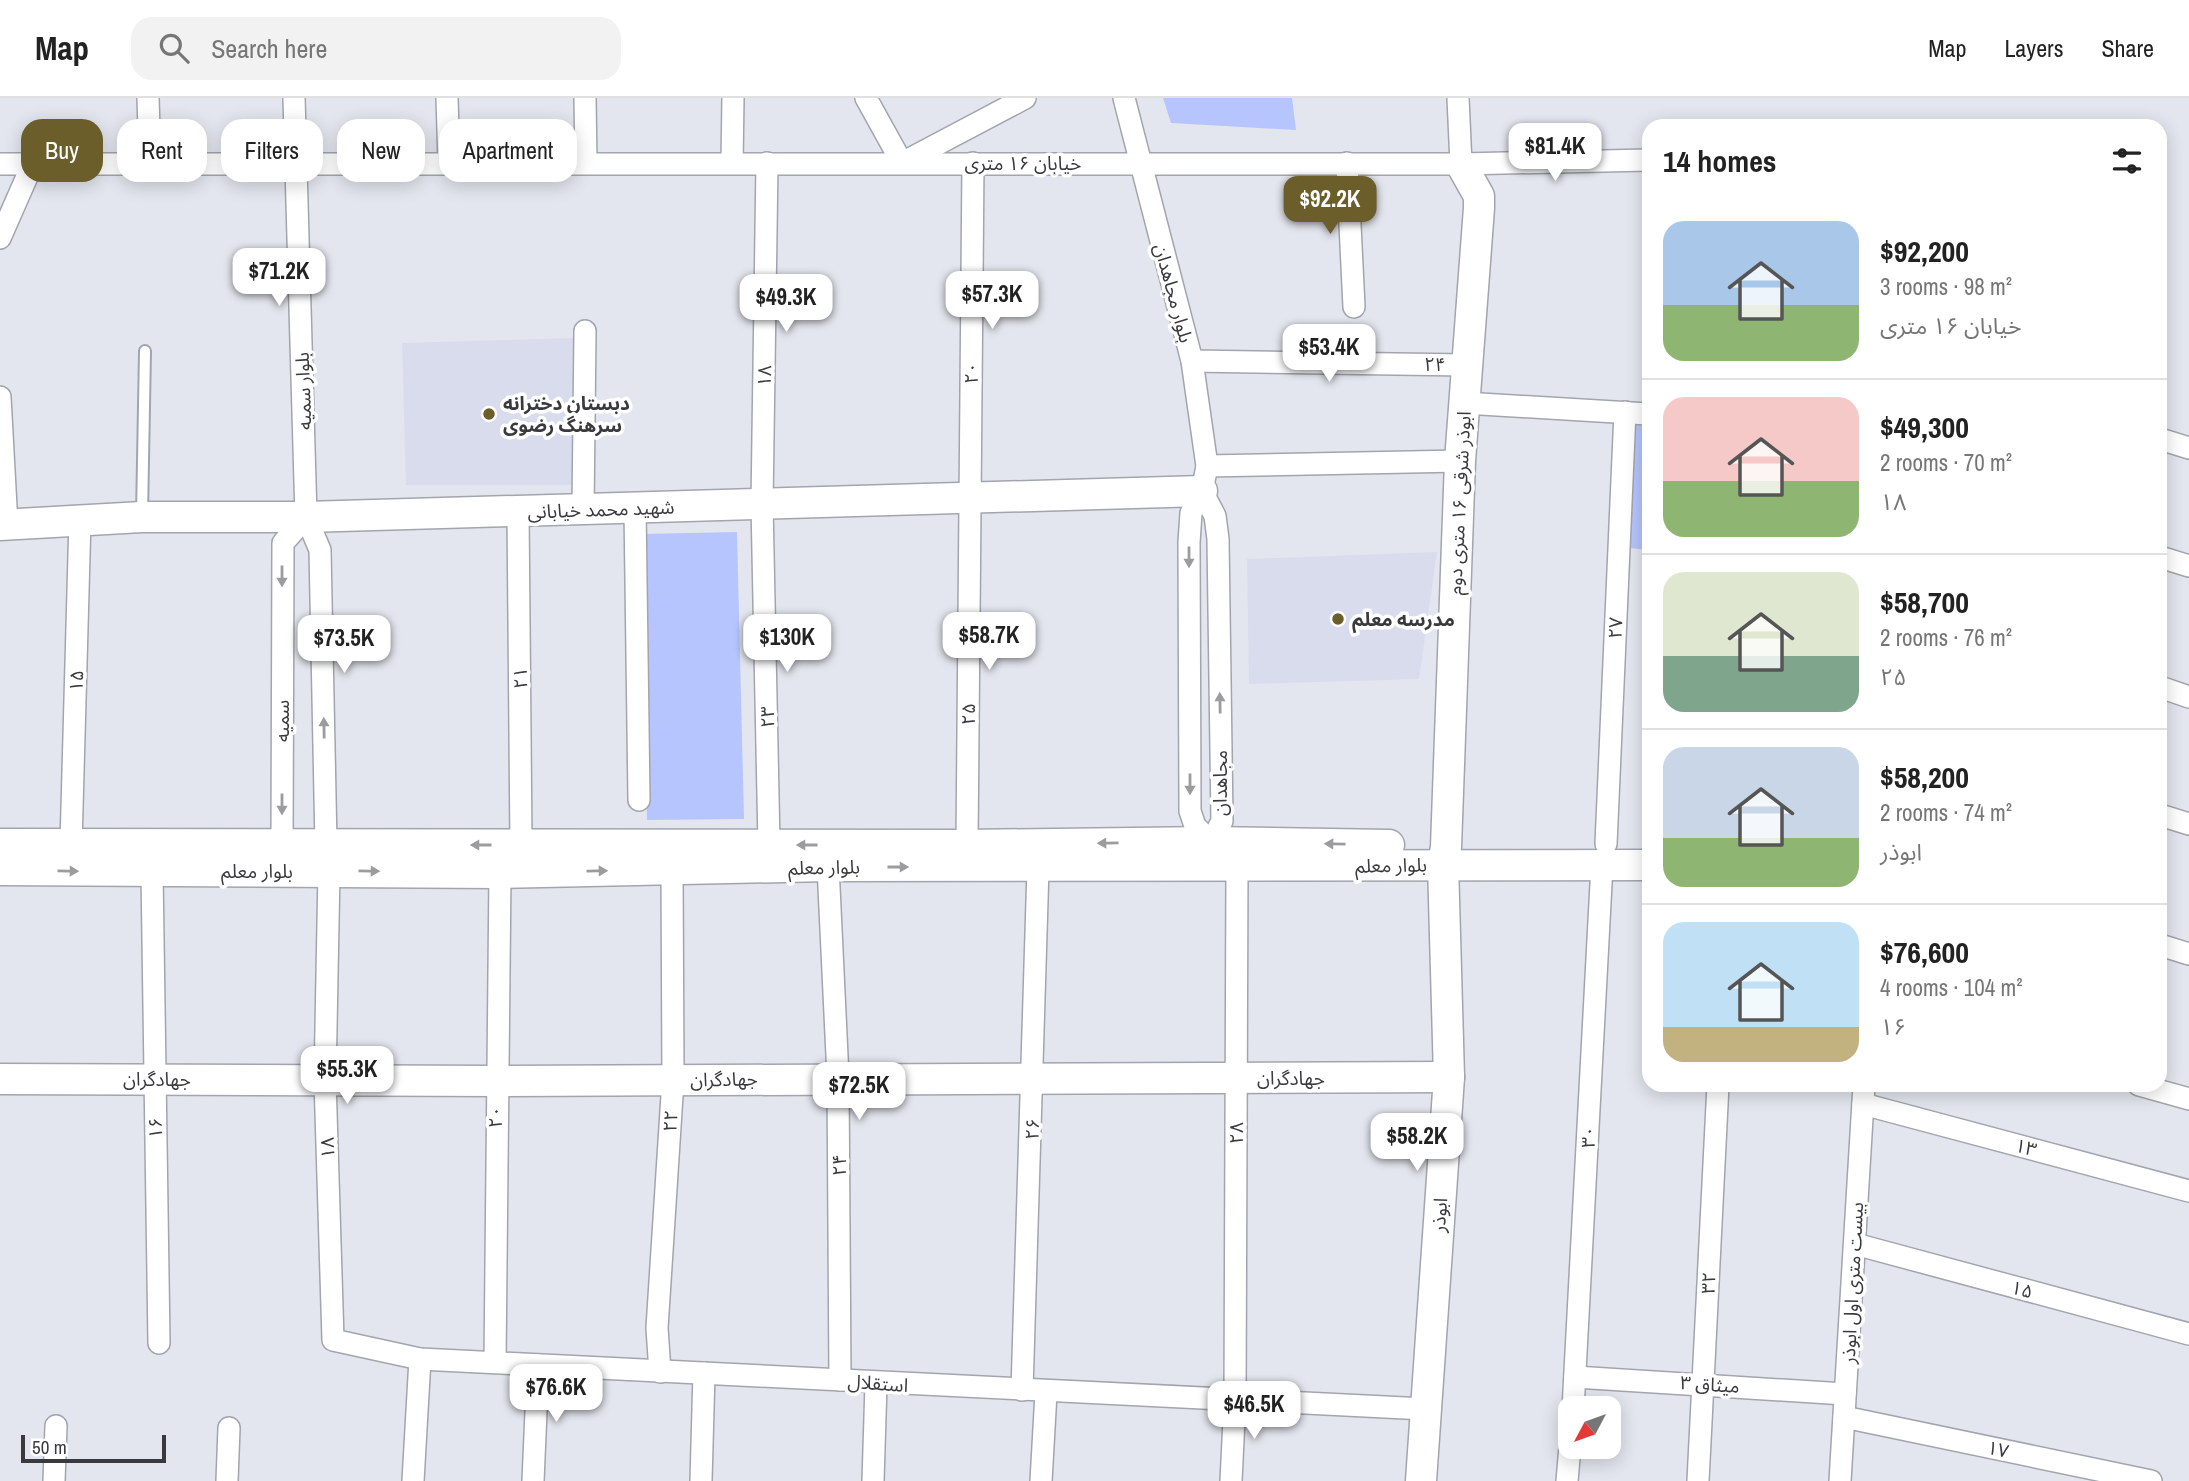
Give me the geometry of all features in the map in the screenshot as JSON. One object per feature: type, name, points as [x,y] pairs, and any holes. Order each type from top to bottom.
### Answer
[{"type":"street","points":[[148,98],[149,119]]},
{"type":"street","name":"بلوار سمیه","points":[[294,98],[295,119]]},
{"type":"street","points":[[447,98],[448,119]]},
{"type":"street","points":[[577,163],[586,163],[585,98]]},
{"type":"street","points":[[732,163],[733,98]]},
{"type":"street","points":[[866,98],[902,163],[1025,98]]},
{"type":"street","name":"بلوار مجاهدان","points":[[1124,98],[1192,361],[1204,479]]},
{"type":"street","points":[[1458,98],[1461,164]]},
{"type":"street","name":"خیابان ۱۶ متری","points":[[586,163],[1461,164],[1642,160]]},
{"type":"street","points":[[0,164],[21,163]]},
{"type":"street","points":[[323,163],[439,163]]},
{"type":"street","name":"۱۸","points":[[762,504],[767,163]]},
{"type":"street","name":"۲۰","points":[[970,498],[973,163]]},
{"type":"street","points":[[1347,163],[1354,307]]},
{"type":"street","name":"ابوذر شرقی ۱۶ متری دوم","points":[[1444,856],[1460,461],[1479,196],[1461,164]]},
{"type":"street","points":[[0,238],[25,182]]},
{"type":"street","name":"بلوار سمیه","points":[[297,182],[306,517]]},
{"type":"street","points":[[583,509],[585,331]]},
{"type":"street","name":"۲۴","points":[[1192,361],[1467,365]]},
{"type":"street","points":[[0,397],[4,525]]},
{"type":"street","points":[[1464,403],[1642,413]]},
{"type":"street","name":"۲۷","points":[[1604,855],[1625,412]]},
{"type":"street","points":[[2167,441],[2189,448]]},
{"type":"street","points":[[1204,479],[1460,461]]},
{"type":"street","name":"شهید محمد خیابانی","points":[[4,525],[142,517],[306,517],[970,498],[1204,479]]},
{"type":"street","name":"مجاهدان","points":[[1204,479],[1191,513],[1189,542],[1190,811],[1195,826],[1219,858]]},
{"type":"street","name":"مجاهدان","points":[[1204,479],[1215,516],[1218,538],[1222,821],[1219,858]]},
{"type":"street","name":"۲۵","points":[[967,845],[970,498]]},
{"type":"street","name":"۲۳","points":[[762,504],[769,845]]},
{"type":"street","points":[[635,508],[639,800]]},
{"type":"street","name":"۲۱","points":[[518,511],[521,845]]},
{"type":"street","points":[[306,517],[320,550],[328,858]]},
{"type":"street","name":"سمیه","points":[[283,858],[282,544],[306,517]]},
{"type":"street","name":"۱۵","points":[[71,844],[80,519]]},
{"type":"street","points":[[2167,559],[2189,566]]},
{"type":"street","points":[[2167,689],[2189,697]]},
{"type":"street","points":[[2167,817],[2189,824]]},
{"type":"street","name":"بلوار معلم","points":[[0,844],[71,844],[283,858],[328,858],[521,845],[730,857],[828,866],[1038,868],[1219,858],[1604,855],[1642,864]]},
{"type":"street","name":"بلوار معلم","points":[[328,858],[499,873],[672,869],[730,857],[769,845],[967,845],[1219,858]]},
{"type":"street","name":"بلوار معلم","points":[[1604,855],[1642,846]]},
{"type":"street","name":"۳۰","points":[[1574,1396],[1604,855]]},
{"type":"street","name":"ابوذر","points":[[1421,1481],[1449,1077],[1444,856]]},
{"type":"street","name":"بلوار معلم","points":[[0,870],[152,872],[283,858]]},
{"type":"street","name":"۱۸","points":[[328,858],[325,1080],[333,1340]]},
{"type":"street","name":"۲۸","points":[[1219,858],[1236,1078],[1235,1399]]},
{"type":"street","name":"۲۴","points":[[828,866],[838,1077],[840,1380]]},
{"type":"street","name":"۲۶","points":[[1022,1390],[1038,868]]},
{"type":"street","name":"۲۲","points":[[660,1372],[657,1328],[673,1080],[672,869]]},
{"type":"street","name":"۱۶","points":[[152,872],[159,1343]]},
{"type":"street","name":"۲۰","points":[[495,1362],[495,1081],[499,873]]},
{"type":"street","points":[[2167,947],[2189,954]]},
{"type":"street","name":"جهادگران","points":[[0,1079],[495,1081],[838,1077],[1449,1077]]},
{"type":"street","name":"۳۲","points":[[1698,1481],[1718,1092]]},
{"type":"street","points":[[2166,1092],[2189,1098]]},
{"type":"street","name":"۱۳","points":[[1864,1094],[2189,1191]]},
{"type":"street","name":"بیست متری اول ابوذر","points":[[1840,1481],[1864,1094]]},
{"type":"street","name":"۱۵","points":[[1855,1244],[2189,1334]]},
{"type":"street","name":"استقلال","points":[[333,1340],[420,1359],[1046,1393],[1425,1409]]},
{"type":"street","points":[[413,1481],[420,1359]]},
{"type":"street","points":[[533,1481],[538,1365]]},
{"type":"street","points":[[701,1481],[704,1373]]},
{"type":"street","name":"میثاق ۳","points":[[1575,1377],[1845,1394]]},
{"type":"street","points":[[873,1481],[876,1384]]},
{"type":"street","points":[[1041,1481],[1046,1393]]},
{"type":"street","points":[[1231,1481],[1235,1399]]},
{"type":"street","name":"۱۷","points":[[1844,1417],[2151,1481]]},
{"type":"street","points":[[54,1481],[56,1426]]},
{"type":"street","points":[[227,1481],[229,1428]]},
{"type":"street","points":[[1567,1481],[1569,1460]]},
{"type":"lane","points":[[142,517],[145,351]]},
{"type":"shaded area","points":[[1163,98],[1292,98],[1296,130],[1171,123]]},
{"type":"shaded area","name":"دبستان دخترانه سرهنگ رضوی","points":[[574,338],[576,485],[406,485],[402,343]]},
{"type":"shaded area","points":[[1636,422],[1642,423],[1642,549],[1630,548]]},
{"type":"shaded area","points":[[737,532],[744,819],[647,820],[641,534]]},
{"type":"shaded area","name":"مدرسه معلم","points":[[1437,552],[1419,679],[1249,684],[1247,559]]},
{"type":"place","name":"دبستان دخترانه سرهنگ رضوی","points":[[489,414]]},
{"type":"place","name":"مدرسه معلم","points":[[1338,619]]}]
